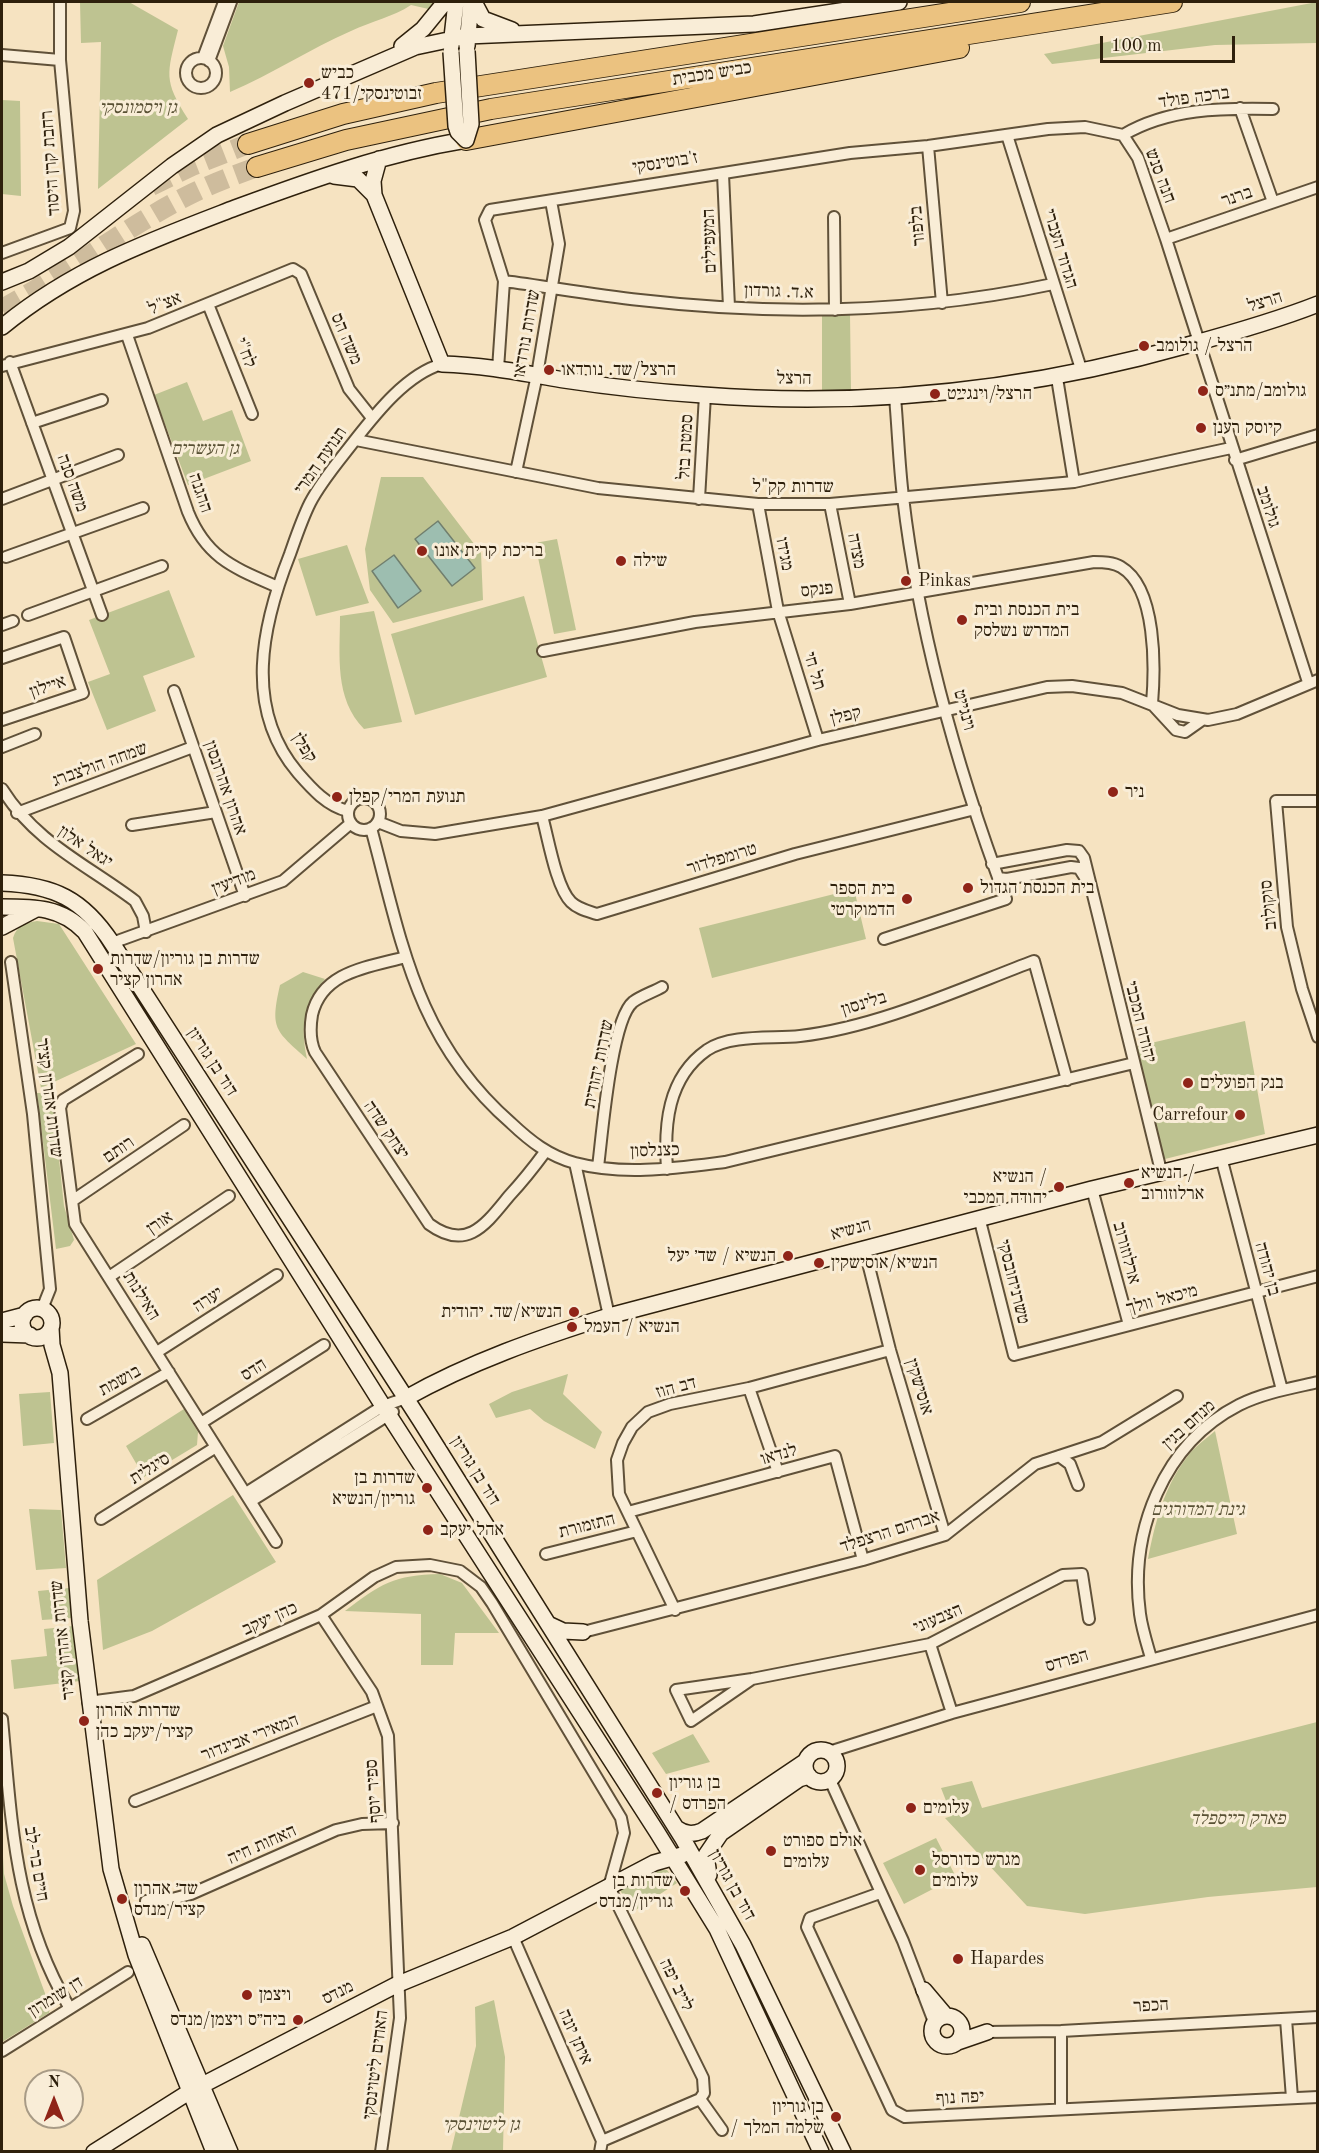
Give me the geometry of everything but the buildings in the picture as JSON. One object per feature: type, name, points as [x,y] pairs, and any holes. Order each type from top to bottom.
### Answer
[{"type":"highway","points":[[939,14],[991,2]]},
{"type":"highway","name":"כביש מכבית","points":[[248,144],[343,114],[425,96],[1020,2]]},
{"type":"highway","points":[[466,140],[1010,38],[1167,2]]},
{"type":"highway","name":"כביש מכבית","points":[[257,167],[346,140],[491,109],[1167,2]]},
{"type":"main road","points":[[383,59],[423,29],[446,2]]},
{"type":"main road","points":[[456,2],[451,45],[456,126],[458,132],[466,140]]},
{"type":"main road","points":[[466,140],[471,124],[467,43],[472,2]]},
{"type":"main road","points":[[472,2],[480,15],[490,24],[536,33]]},
{"type":"main road","points":[[2,282],[34,268],[69,247],[172,166],[217,135],[383,59],[415,47],[451,45],[536,33],[754,24],[899,2]]},
{"type":"main road","points":[[2,327],[47,293],[111,257],[320,177],[416,149],[466,140]]},
{"type":"main road","points":[[379,159],[374,174],[374,195],[442,363]]},
{"type":"main road","points":[[320,177],[358,179],[374,195]]},
{"type":"main road","name":"הרצל","points":[[442,363],[601,385],[705,395],[810,399],[895,397],[1057,378],[1201,342],[1288,316],[1317,304]]},
{"type":"main road","name":"דוד בן גוריון","points":[[2,883],[34,886],[69,899],[96,920],[112,943],[406,1398],[676,1828],[714,1892],[843,2150]]},
{"type":"main road","name":"דוד בן גוריון","points":[[2,907],[39,908],[67,916],[86,932],[386,1411],[717,1929],[821,2151]]},
{"type":"main road","points":[[2,927],[39,908]]},
{"type":"main road","name":"הנשיא","points":[[406,1398],[454,1374],[533,1340],[609,1316],[980,1217],[1221,1156],[1317,1135]]},
{"type":"main road","points":[[2,1321],[25,1315],[32,1309],[42,1309],[52,1319],[51,1328],[44,1336],[2,1334]]},
{"type":"main road","points":[[25,1315],[24,1328],[47,1346],[56,1358]]},
{"type":"main road","name":"שדרות אהרון קציר","points":[[51,1328],[60,1373],[88,1702],[106,1847],[136,1956],[195,2088],[230,2151]]},
{"type":"main road","points":[[548,1624],[563,1631],[583,1632]]},
{"type":"main road","points":[[572,1663],[573,1644],[583,1632]]},
{"type":"main road","points":[[714,1892],[706,1868],[706,1855],[710,1844],[721,1833],[799,1779],[816,1750],[829,1752],[834,1757],[837,1766],[830,1780],[819,1782],[807,1768]]},
{"type":"main road","points":[[676,1828],[684,1833],[695,1834],[702,1831],[807,1768]]},
{"type":"main road","points":[[654,1863],[658,1849],[657,1832]]},
{"type":"main road","name":"מנדס","points":[[94,2151],[195,2088],[400,1983],[513,1937],[654,1863],[680,1855],[694,1858]]},
{"type":"main road","points":[[924,1990],[940,2019]]},
{"type":"main road","points":[[956,2018],[961,2025],[962,2036],[958,2042],[948,2046],[936,2042],[932,2032],[940,2019],[956,2018]]},
{"type":"main road","name":"הכפר","points":[[961,2025],[987,2032]]},
{"type":"main road","name":"הכפר","points":[[958,2042],[987,2032]]},
{"type":"main road","name":"שדרות אהרון קציר","points":[[195,2088],[214,2151]]},
{"type":"street","points":[[2,55],[60,60],[60,2]]},
{"type":"street","points":[[224,2],[206,59],[231,2]]},
{"type":"street","name":"רחבת קרן היסוד","points":[[2,253],[69,228],[73,222],[60,60]]},
{"type":"street","points":[[1240,108],[1273,202]]},
{"type":"street","name":"ברכה פולד","points":[[1123,135],[1143,123],[1164,116],[1240,108],[1273,109]]},
{"type":"street","name":"חנה סנש","points":[[1007,135],[1085,127],[1123,135],[1138,158],[1201,342]]},
{"type":"street","name":"ז'בוטינסקי","points":[[498,369],[504,281],[485,220],[490,210],[850,153],[928,146],[1007,135]]},
{"type":"street","name":"הגדוד העברי","points":[[1007,135],[1082,372]]},
{"type":"street","name":"בלפור","points":[[928,146],[942,303]]},
{"type":"street","name":"המעפילים","points":[[723,174],[729,307]]},
{"type":"street","name":"ברנר","points":[[1166,239],[1317,187]]},
{"type":"street","name":"שדרות נורדאו","points":[[516,472],[537,375],[559,244],[551,201]]},
{"type":"street","points":[[834,217],[836,310]]},
{"type":"street","name":"אצ\"ל","points":[[6,364],[127,335],[289,270],[296,270]]},
{"type":"street","name":"משה הס","points":[[296,270],[301,274],[349,389],[372,418]]},
{"type":"street","name":"א.ד. גורדון","points":[[504,281],[640,300],[729,307],[836,310],[942,303],[1053,284]]},
{"type":"street","name":"לח\"י","points":[[208,304],[252,414]]},
{"type":"street","name":"ההגנה","points":[[127,335],[188,512],[199,536],[209,549],[230,566],[278,587]]},
{"type":"street","name":"גולומב","points":[[1201,342],[1231,448],[1312,681]]},
{"type":"street","name":"תנועת המרי","points":[[263,681],[266,628],[278,587],[310,504],[372,418],[425,370],[442,363]]},
{"type":"street","name":"משה סנה","points":[[6,364],[32,423],[102,615]]},
{"type":"street","points":[[1057,378],[1074,482]]},
{"type":"street","name":"סמטת בזל","points":[[699,500],[705,395]]},
{"type":"street","name":"וינגייט","points":[[884,939],[1006,899],[992,864],[945,708],[919,592],[903,498],[895,397]]},
{"type":"street","points":[[32,423],[102,400]]},
{"type":"street","points":[[1235,460],[1317,435]]},
{"type":"street","name":"שדרות קק\"ל","points":[[356,440],[598,488],[699,500],[758,504],[830,504],[1074,482],[1231,448]]},
{"type":"street","points":[[2,499],[118,455]]},
{"type":"street","name":"מגידו","points":[[758,504],[778,611]]},
{"type":"street","name":"מצדה","points":[[830,504],[850,604]]},
{"type":"street","points":[[6,556],[143,508]]},
{"type":"street","name":"פנקס","points":[[543,651],[695,622],[850,604],[1094,562],[1110,563],[1123,567],[1138,589],[1154,637],[1155,669],[1152,704]]},
{"type":"street","points":[[28,615],[162,566]]},
{"type":"street","name":"תל חי","points":[[778,611],[818,740]]},
{"type":"street","points":[[2,625],[13,621]]},
{"type":"street","name":"איילון","points":[[2,658],[64,637],[83,693],[2,720]]},
{"type":"street","name":"קפלן","points":[[263,681],[268,711],[288,759],[321,796],[338,808],[348,811]]},
{"type":"street","name":"קפלן","points":[[375,825],[401,831],[435,834],[542,816],[818,740],[945,708],[1056,686],[1122,693],[1178,715],[1202,720],[1237,714],[1312,681]]},
{"type":"street","name":"אהרון אהרונסון","points":[[174,691],[245,896]]},
{"type":"street","points":[[2,747],[35,734]]},
{"type":"street","name":"שמחה הולצברג","points":[[18,813],[193,747]]},
{"type":"street","name":"יגאל אלון","points":[[2,789],[18,813],[47,841],[135,901],[143,916],[146,932]]},
{"type":"street","points":[[357,799],[372,800],[380,810],[375,825],[363,830],[351,824],[348,811],[357,799]]},
{"type":"street","name":"סוקולוב","points":[[1317,801],[1276,801],[1287,927],[1302,989],[1317,1037]]},
{"type":"street","name":"טרומפלדור","points":[[542,816],[563,891],[571,902],[582,910],[597,914],[795,854],[975,808]]},
{"type":"street","points":[[132,825],[216,812]]},
{"type":"street","name":"מודיעין","points":[[112,943],[245,896],[293,874],[351,824]]},
{"type":"street","name":"כצנלסון","points":[[375,825],[405,957],[418,994],[437,1035],[464,1074],[496,1111],[545,1152],[575,1163],[598,1167],[667,1169],[725,1162],[1134,1063]]},
{"type":"street","name":"יהודה המכבי","points":[[992,864],[1067,850],[1079,852],[1084,858],[1088,882],[1161,1171]]},
{"type":"street","points":[[998,878],[1007,879],[1071,867],[1079,868],[1088,882]]},
{"type":"street","name":"יצחק שדה","points":[[405,957],[354,971],[336,979],[318,1000],[310,1029],[315,1052],[429,1224],[445,1234],[455,1236],[467,1235],[485,1226],[545,1152]]},
{"type":"street","name":"בלינסון","points":[[667,1169],[665,1127],[673,1098],[681,1078],[708,1049],[738,1040],[828,1032],[924,1002],[1034,961],[1066,1080]]},
{"type":"street","name":"שדרות אהרון קציר","points":[[11,962],[33,1114],[50,1289],[42,1309]]},
{"type":"street","name":"שדרות יהודית","points":[[598,1167],[610,1072],[619,1029],[632,1003],[662,987]]},
{"type":"street","name":"האילנות","points":[[138,1054],[63,1100],[60,1108],[75,1224],[276,1542]]},
{"type":"street","name":"רותם","points":[[72,1201],[184,1125]]},
{"type":"street","name":"בן יהודה","points":[[1221,1156],[1282,1390]]},
{"type":"street","points":[[575,1163],[609,1316]]},
{"type":"street","name":"ארלוזורוב","points":[[1092,1189],[1129,1325]]},
{"type":"street","name":"אורן","points":[[110,1277],[229,1197]]},
{"type":"street","name":"טשרניחובסקי","points":[[980,1217],[1014,1355]]},
{"type":"street","name":"אוסישקין","points":[[864,1247],[890,1350],[945,1535]]},
{"type":"street","name":"יערה","points":[[157,1352],[277,1275]]},
{"type":"street","name":"מיכאל וולך","points":[[1014,1355],[1317,1276]]},
{"type":"street","name":"הדס","points":[[201,1423],[324,1345]]},
{"type":"street","name":"דב הוז","points":[[675,1610],[619,1494],[617,1460],[623,1443],[633,1427],[648,1412],[670,1404],[749,1388],[890,1350]]},
{"type":"street","name":"בושמת","points":[[87,1419],[170,1372]]},
{"type":"street","name":"מנחם בגין","points":[[1151,1658],[1140,1614],[1138,1566],[1145,1529],[1163,1479],[1172,1462],[1213,1422],[1240,1404],[1282,1390],[1317,1382]]},
{"type":"street","points":[[749,1388],[778,1472]]},
{"type":"street","name":"אברהם הרצפלד","points":[[583,1632],[863,1560],[945,1535],[1035,1464],[1102,1442],[1177,1396]]},
{"type":"street","points":[[248,1497],[406,1398]]},
{"type":"street","name":"סיגלית","points":[[101,1519],[216,1447]]},
{"type":"street","name":"לנדאו","points":[[628,1512],[835,1456],[863,1560]]},
{"type":"street","points":[[1059,1456],[1070,1464],[1078,1485]]},
{"type":"street","name":"התזמורת","points":[[546,1554],[637,1531]]},
{"type":"street","name":"כהן יעקב","points":[[88,1702],[134,1696],[321,1615],[374,1577],[396,1567],[430,1565],[460,1571],[481,1587],[492,1603],[621,1818],[624,1833],[609,1887]]},
{"type":"street","name":"הצבעוני","points":[[752,1679],[691,1721],[676,1690],[752,1679],[930,1644],[1063,1575],[1082,1574],[1089,1619]]},
{"type":"street","name":"ספיר יוסף","points":[[321,1615],[372,1692],[388,1736],[400,1983]]},
{"type":"street","name":"הפרדס","points":[[829,1752],[952,1713],[1317,1615]]},
{"type":"street","points":[[930,1644],[952,1713]]},
{"type":"street","name":"המאירי אביגדור","points":[[135,1801],[377,1706]]},
{"type":"street","name":"חיים בר-לב","points":[[2,1719],[21,1886],[42,1955],[69,2007]]},
{"type":"street","points":[[830,1780],[924,1990]]},
{"type":"street","name":"האחות חיה","points":[[146,1901],[172,1899],[190,1894],[348,1827],[393,1822]]},
{"type":"street","name":"לייב יפה","points":[[609,1887],[703,2078],[704,2093],[700,2099]]},
{"type":"street","name":"יפה נוף","points":[[880,1893],[810,1918],[807,1927],[892,2110],[905,2117],[1317,2097]]},
{"type":"street","name":"איתן יונה","points":[[513,1937],[601,2146]]},
{"type":"street","name":"דן שומרון","points":[[2,2051],[128,1972]]},
{"type":"street","name":"האחים ליטוינסקי","points":[[381,2151],[400,2018],[400,1983]]},
{"type":"street","name":"הכפר","points":[[987,2032],[1061,2031],[1317,2017]]},
{"type":"street","points":[[1286,2019],[1292,2098]]},
{"type":"street","points":[[1061,2031],[1061,2109]]},
{"type":"street","points":[[601,2146],[700,2099],[722,2130]]},
{"type":"green space","name":"גן ויסמונסקי","points":[[80,2],[129,2],[178,30],[171,57],[171,85],[188,119],[98,189],[101,42],[81,43]]},
{"type":"green space","points":[[239,2],[438,2],[433,10],[411,5],[336,38],[230,92],[229,67],[223,46]]},
{"type":"green space","points":[[1317,2],[1317,43],[1215,45],[1052,64],[1044,54]]},
{"type":"green space","points":[[2,100],[20,101],[21,196],[2,194]]},
{"type":"green space","points":[[850,314],[851,391],[822,391],[822,315]]},
{"type":"green space","name":"גן העשרים","points":[[187,382],[203,421],[232,410],[251,461],[188,485],[154,395]]},
{"type":"green space","name":"בריכת קרית אונו","points":[[381,477],[423,477],[481,553],[483,600],[393,623],[370,590],[365,549]]},
{"type":"green space","points":[[557,539],[576,630],[554,634],[535,543]]},
{"type":"green space","points":[[347,545],[369,603],[316,616],[298,559]]},
{"type":"green space","points":[[169,590],[195,657],[143,676],[156,711],[107,730],[88,682],[110,674],[89,620]]},
{"type":"green space","points":[[524,596],[547,677],[415,715],[391,634]]},
{"type":"green space","points":[[374,611],[402,722],[364,729],[354,717],[343,690],[340,661],[340,616]]},
{"type":"green space","points":[[854,889],[866,939],[712,978],[699,928]]},
{"type":"green space","points":[[37,921],[59,924],[136,1044],[41,1088],[13,938],[22,925]]},
{"type":"green space","points":[[303,972],[325,979],[312,999],[306,1016],[304,1035],[307,1059],[282,1034],[276,1020],[280,985]]},
{"type":"green space","points":[[1245,1021],[1265,1134],[1161,1160],[1134,1047]]},
{"type":"green space","points":[[37,1093],[52,1093],[64,1206],[74,1240],[70,1246],[56,1249]]},
{"type":"green space","points":[[568,1374],[563,1394],[602,1432],[595,1449],[544,1421],[530,1409],[496,1418],[489,1404],[512,1392]]},
{"type":"green space","points":[[50,1392],[54,1443],[23,1446],[19,1394]]},
{"type":"green space","points":[[184,1409],[198,1432],[197,1445],[144,1477],[126,1446]]},
{"type":"green space","name":"גינת המדורגים","points":[[1215,1431],[1237,1534],[1148,1559],[1157,1519],[1172,1481],[1190,1453]]},
{"type":"green space","points":[[233,1495],[276,1562],[152,1631],[103,1650],[97,1580]]},
{"type":"green space","points":[[29,1509],[61,1510],[66,1568],[36,1570]]},
{"type":"green space","points":[[440,1574],[462,1583],[499,1633],[455,1633],[453,1665],[421,1665],[421,1614],[345,1611],[388,1583],[411,1576]]},
{"type":"green space","points":[[69,1588],[72,1618],[42,1620],[38,1591]]},
{"type":"green space","points":[[74,1626],[80,1681],[14,1689],[11,1660],[47,1656],[44,1629]]},
{"type":"green space","name":"פארק רייספלד","points":[[1317,1722],[1317,1887],[1208,1897],[1085,1914],[1027,1906],[945,1818],[952,1816],[941,1788],[972,1781],[982,1808]]},
{"type":"green space","points":[[693,1734],[710,1762],[666,1774],[652,1753]]},
{"type":"green space","name":"מגרש כדורסל עלומים","points":[[936,1838],[956,1877],[904,1904],[883,1863]]},
{"type":"green space","points":[[2,1839],[4,1874],[13,1906],[50,2007],[49,2013],[2,2042]]},
{"type":"green space","points":[[657,1870],[667,1870],[677,1883],[634,1911],[619,1889]]},
{"type":"green space","name":"גן ליטוינסקי","points":[[494,2000],[505,2057],[503,2151],[451,2151],[476,2046],[475,2007]]},
{"type":"shaded area","points":[[438,521],[475,568],[452,586],[415,539]]},
{"type":"shaded area","points":[[394,555],[421,591],[398,608],[372,571]]},
{"type":"tunnel","points":[[151,186],[192,166],[248,144]]},
{"type":"tunnel","points":[[2,309],[168,206],[193,193],[257,167]]},
{"type":"place","name":"כביש 471/זבוטינסקי","points":[[309,83]]},
{"type":"place","name":"הרצל / גולומב","points":[[1144,346]]},
{"type":"place","name":"הרצל/שד. נורדאו","points":[[549,370]]},
{"type":"place","name":"גולומב/מתנ״ס","points":[[1203,391]]},
{"type":"place","name":"הרצל/וינגייט","points":[[935,394]]},
{"type":"place","name":"קיוסק רענן","points":[[1201,428]]},
{"type":"place","name":"בריכת קרית אונו","points":[[422,551]]},
{"type":"place","name":"שילה","points":[[621,561]]},
{"type":"place","name":"Pinkas","points":[[906,581]]},
{"type":"place","name":"בית הכנסת ובית המדרש נשלסק","points":[[962,620]]},
{"type":"place","name":"ניר","points":[[1113,792]]},
{"type":"place","name":"תנועת המרי/קפלן","points":[[337,797]]},
{"type":"place","name":"בית הכנסת הגדול","points":[[968,888]]},
{"type":"place","name":"בית הספר הדמוקרטי","points":[[907,899]]},
{"type":"place","name":"שדרות בן גוריון/שדרות אהרון קציר","points":[[98,969]]},
{"type":"place","name":"בנק הפועלים","points":[[1188,1083]]},
{"type":"place","name":"Carrefour","points":[[1240,1115]]},
{"type":"place","name":"הנשיא / ארלוזורוב","points":[[1129,1183]]},
{"type":"place","name":"הנשיא / יהודה המכבי","points":[[1059,1187]]},
{"type":"place","name":"הנשיא / שד׳ יעל","points":[[788,1256]]},
{"type":"place","name":"הנשיא/אוסישקין","points":[[819,1263]]},
{"type":"place","name":"הנשיא/שד. יהודית","points":[[574,1312]]},
{"type":"place","name":"הנשיא / העמל","points":[[572,1327]]},
{"type":"place","name":"שדרות בן גוריון/הנשיא","points":[[427,1488]]},
{"type":"place","name":"אהל יעקב","points":[[428,1530]]},
{"type":"place","name":"שדרות אהרון קציר/יעקב כהן","points":[[84,1721]]},
{"type":"place","name":"בן גוריון / הפרדס","points":[[657,1793]]},
{"type":"place","name":"עלומים","points":[[911,1808]]},
{"type":"place","name":"אולם ספורט עלומים","points":[[771,1851]]},
{"type":"place","name":"מגרש כדורסל עלומים","points":[[920,1870]]},
{"type":"place","name":"שדרות בן גוריון/מנדס","points":[[685,1891]]},
{"type":"place","name":"שד׳ אהרון קציר/מנדס","points":[[122,1899]]},
{"type":"place","name":"Hapardes","points":[[958,1959]]},
{"type":"place","name":"ויצמן","points":[[247,1995]]},
{"type":"place","name":"ביה״ס ויצמן/מנדס","points":[[298,2020]]},
{"type":"place","name":"בן גוריון / שלמה המלך","points":[[836,2117]]}]
